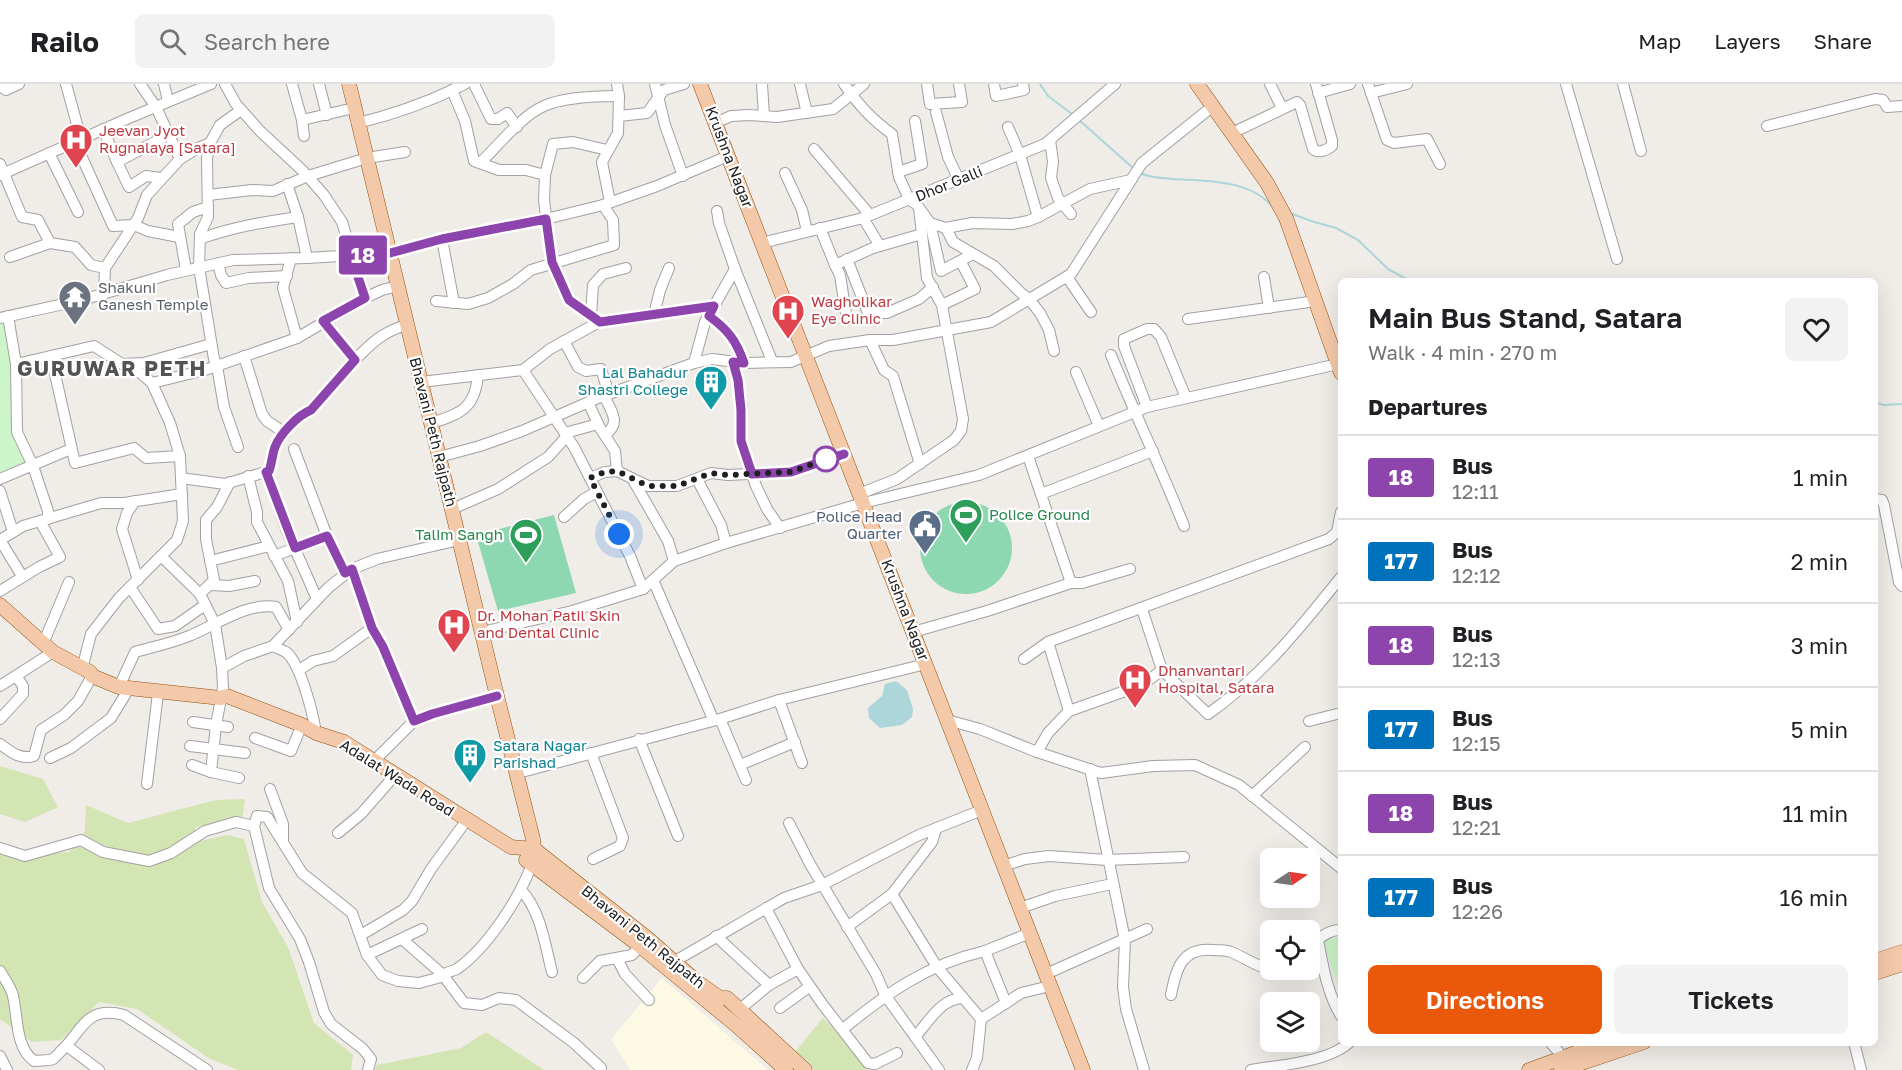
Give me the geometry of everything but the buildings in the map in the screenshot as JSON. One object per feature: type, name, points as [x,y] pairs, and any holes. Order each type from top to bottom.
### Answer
[{"type":"main road","name":"Bhavani Peth Rajpath","points":[[349,84],[497,696],[518,773],[534,849],[532,864]]},
{"type":"main road","name":"Krushna Nagar","points":[[700,84],[1083,1070]]},
{"type":"main road","points":[[1197,84],[1267,183],[1286,218],[1338,365]]},
{"type":"main road","name":"Adalat Wada Road","points":[[0,605],[48,648],[87,673],[124,687],[158,693],[221,699],[227,696],[302,724],[316,733],[344,742],[466,821],[511,847],[534,849]]},
{"type":"main road","points":[[511,847],[640,946],[736,1024],[786,1070]]},
{"type":"main road","name":"Bhavani Peth Rajpath","points":[[534,849],[675,961],[696,981],[720,998],[727,998],[805,1070]]},
{"type":"main road","points":[[1878,960],[1902,952]]},
{"type":"main road","points":[[1878,972],[1902,964]]},
{"type":"main road","points":[[720,998],[733,1015],[796,1070]]},
{"type":"main road","points":[[1529,1070],[1564,1065],[1604,1046]]},
{"type":"street","points":[[0,86],[6,90],[20,84]]},
{"type":"street","points":[[66,84],[78,140],[113,226],[134,225],[148,231],[179,237]]},
{"type":"street","points":[[140,84],[156,107],[180,159]]},
{"type":"street","points":[[165,84],[168,102]]},
{"type":"street","points":[[50,243],[39,220],[22,217],[1,171],[211,84]]},
{"type":"street","points":[[225,84],[241,110],[308,176],[342,222],[365,298]]},
{"type":"street","points":[[292,84],[304,136]]},
{"type":"street","points":[[319,84],[327,115]]},
{"type":"street","points":[[358,123],[385,117],[436,98],[465,84]]},
{"type":"street","points":[[474,84],[491,119],[498,119],[507,113],[517,127]]},
{"type":"street","points":[[436,301],[468,304],[489,298],[513,285],[531,270],[614,245],[613,220],[606,203],[602,162],[618,133],[619,96],[616,84]]},
{"type":"street","points":[[655,84],[665,125],[683,176]]},
{"type":"street","points":[[619,116],[647,113],[664,90],[684,84]]},
{"type":"street","points":[[762,84],[764,116]]},
{"type":"street","points":[[800,84],[807,113]]},
{"type":"street","points":[[844,84],[874,121],[892,134],[898,172],[909,199],[930,223],[941,271],[973,254]]},
{"type":"street","points":[[715,123],[730,116],[777,117],[833,109],[852,96],[864,84]]},
{"type":"street","points":[[927,84],[930,104],[962,102],[959,84]]},
{"type":"street","points":[[994,84],[996,96],[1024,90],[1023,84]]},
{"type":"street","name":"Dhor Galli","points":[[762,243],[866,216],[1020,155],[1050,140],[1115,84]]},
{"type":"street","points":[[1270,84],[1282,108]]},
{"type":"street","points":[[1232,133],[1298,102],[1311,147],[1320,152],[1330,148],[1332,140],[1317,88],[1350,84]]},
{"type":"street","points":[[1407,84],[1369,88],[1387,140],[1394,143],[1427,139],[1440,164]]},
{"type":"street","points":[[1566,84],[1617,259]]},
{"type":"street","points":[[1623,84],[1641,151]]},
{"type":"street","points":[[452,90],[465,121],[474,161],[499,170],[526,170],[545,175]]},
{"type":"street","points":[[480,163],[532,113],[553,103],[619,96]]},
{"type":"street","points":[[1767,126],[1875,99],[1881,99],[1887,107],[1902,106]]},
{"type":"street","points":[[439,457],[480,446],[588,402],[694,363],[712,359],[738,362],[791,362],[829,346],[870,340],[893,340],[991,322],[1071,274],[1143,163],[1213,106]]},
{"type":"street","points":[[302,120],[354,108]]},
{"type":"street","points":[[238,447],[224,406],[211,344],[199,267],[200,234],[208,217],[207,158],[210,143],[220,125],[241,110]]},
{"type":"street","points":[[936,112],[948,157],[959,180]]},
{"type":"street","points":[[898,172],[922,164],[915,121]]},
{"type":"street","points":[[1008,127],[1020,155],[1038,217]]},
{"type":"street","points":[[104,129],[129,187],[146,176],[161,178]]},
{"type":"street","points":[[117,162],[168,135]]},
{"type":"street","points":[[1050,140],[1053,162],[1051,178],[1059,198],[1071,214]]},
{"type":"street","points":[[595,319],[569,300],[552,262],[546,219],[545,175],[553,144],[573,142],[607,150]]},
{"type":"street","points":[[104,293],[105,268],[134,225],[147,195],[180,159],[210,143]]},
{"type":"street","points":[[814,149],[866,216],[880,246]]},
{"type":"street","points":[[208,195],[273,190],[308,176],[367,158],[405,152]]},
{"type":"street","points":[[49,153],[78,212]]},
{"type":"street","points":[[0,591],[22,576],[60,557],[44,520],[48,511],[33,466],[17,432],[16,364],[4,317],[233,260],[390,253],[442,239],[546,219],[606,203],[683,176],[728,156]]},
{"type":"street","points":[[785,173],[802,210],[807,231]]},
{"type":"street","points":[[930,223],[946,228],[972,222],[1012,224],[1038,217],[1090,189],[1131,180]]},
{"type":"street","points":[[287,184],[308,258]]},
{"type":"street","points":[[186,270],[178,224],[193,212],[208,207]]},
{"type":"street","points":[[861,499],[920,464],[954,440],[961,431],[963,419],[948,329],[942,305],[927,278],[919,208]]},
{"type":"street","points":[[717,211],[735,269],[772,361]]},
{"type":"street","points":[[200,239],[251,224],[298,217]]},
{"type":"street","points":[[820,228],[840,275],[847,320]]},
{"type":"street","points":[[946,228],[953,242],[994,266],[1029,299],[1049,330],[1054,351]]},
{"type":"street","points":[[835,265],[880,246],[922,234]]},
{"type":"street","points":[[442,239],[454,303]]},
{"type":"street","points":[[10,257],[50,243],[75,247],[91,265],[105,268]]},
{"type":"street","points":[[291,258],[284,288],[297,338]]},
{"type":"street","points":[[847,259],[868,313],[887,313],[920,299],[933,287]]},
{"type":"street","points":[[942,305],[975,289],[960,262]]},
{"type":"street","points":[[218,263],[226,283],[249,278],[287,276]]},
{"type":"street","points":[[595,319],[593,285],[603,274],[626,268]]},
{"type":"street","points":[[654,315],[660,290],[669,268]]},
{"type":"street","points":[[694,363],[712,311],[735,269]]},
{"type":"street","points":[[1067,277],[1091,312]]},
{"type":"street","points":[[1264,277],[1269,308]]},
{"type":"street","points":[[152,383],[217,366],[297,338],[365,298],[398,286]]},
{"type":"street","points":[[1188,320],[1316,302]]},
{"type":"street","points":[[421,382],[523,370],[595,319],[712,311]]},
{"type":"street","points":[[712,311],[738,344],[741,441],[767,509],[780,528]]},
{"type":"street","points":[[323,321],[355,360]]},
{"type":"street","points":[[181,478],[225,484],[269,471],[275,446],[301,414],[311,410],[373,340],[395,328],[407,325]]},
{"type":"street","points":[[1147,407],[1124,346],[1124,339],[1147,329],[1154,329],[1161,337],[1186,398]]},
{"type":"street","points":[[870,340],[884,370],[893,376],[920,464]]},
{"type":"street","points":[[564,341],[578,367],[586,371],[601,369],[615,422],[613,429],[604,435]]},
{"type":"street","points":[[122,364],[144,363],[211,344]]},
{"type":"street","points":[[0,744],[20,757],[34,756],[41,730],[64,715],[78,701],[87,673],[92,634],[108,611],[177,540],[183,521],[180,456],[170,423],[152,383],[138,371],[122,364],[94,346],[16,364]]},
{"type":"street","points":[[1111,355],[1184,526]]},
{"type":"street","points":[[51,356],[75,463],[134,448],[146,458],[180,456]]},
{"type":"street","points":[[244,356],[262,414],[267,422],[285,433]]},
{"type":"street","points":[[482,632],[572,611],[643,589],[674,561],[780,528],[861,499],[979,475],[1147,407],[1338,368]]},
{"type":"street","points":[[523,370],[566,434],[630,556],[643,589]]},
{"type":"street","points":[[1076,372],[1099,426]]},
{"type":"street","points":[[431,423],[445,419],[468,405],[477,389],[478,375]]},
{"type":"street","points":[[588,402],[604,435],[615,451],[617,471]]},
{"type":"street","points":[[452,509],[498,489],[548,456],[566,434],[598,424]]},
{"type":"street","points":[[0,479],[71,449]]},
{"type":"street","points":[[294,449],[327,536],[349,571],[414,721]]},
{"type":"street","points":[[1041,494],[1153,451]]},
{"type":"street","points":[[590,478],[605,472],[617,471],[648,486],[677,486],[711,473],[791,472],[844,454]]},
{"type":"street","points":[[1028,456],[1071,583]]},
{"type":"street","points":[[266,472],[317,599]]},
{"type":"street","points":[[248,477],[257,512],[257,522],[288,581],[293,626]]},
{"type":"street","points":[[697,479],[721,525],[726,543]]},
{"type":"street","points":[[633,480],[668,541],[674,561]]},
{"type":"street","points":[[200,594],[214,580],[206,520],[218,507],[230,482]]},
{"type":"street","points":[[0,491],[13,532]]},
{"type":"street","points":[[564,517],[584,499],[597,492]]},
{"type":"street","points":[[22,576],[0,540],[23,526],[101,503],[182,494]]},
{"type":"street","points":[[1878,499],[1882,500],[1884,505],[1899,582],[1902,586]]},
{"type":"street","points":[[135,501],[127,513],[122,529],[134,584],[158,629],[175,626],[205,605]]},
{"type":"street","points":[[1024,659],[1048,642],[1338,534]]},
{"type":"street","points":[[210,561],[295,548],[327,536]]},
{"type":"street","points":[[222,668],[244,656],[273,646],[317,599],[349,571],[377,559],[459,540]]},
{"type":"street","points":[[162,556],[200,594],[215,624],[223,688],[211,772]]},
{"type":"street","points":[[913,632],[987,611],[1071,583],[1082,583],[1130,569]]},
{"type":"street","points":[[653,580],[746,780]]},
{"type":"street","points":[[210,585],[229,586],[255,581]]},
{"type":"street","points":[[1142,609],[1162,670],[1208,714],[1233,697],[1291,639],[1338,581]]},
{"type":"street","points":[[0,686],[16,676],[48,648],[69,582]]},
{"type":"street","points":[[50,758],[71,748],[111,718],[135,652],[187,637],[264,605],[276,607],[293,626]]},
{"type":"street","points":[[298,670],[313,661],[333,656],[372,628]]},
{"type":"street","points":[[1048,642],[1069,711]]},
{"type":"street","points":[[273,646],[286,652],[297,666],[314,719],[316,733]]},
{"type":"street","points":[[518,773],[779,700],[926,664]]},
{"type":"street","points":[[1037,752],[1048,733],[1069,711],[1142,685],[1162,670]]},
{"type":"street","points":[[0,719],[23,694],[23,686],[16,676]]},
{"type":"street","points":[[147,784],[158,693]]},
{"type":"street","points":[[374,761],[414,721],[444,710],[497,696]]},
{"type":"street","points":[[779,700],[802,763]]},
{"type":"street","points":[[1309,721],[1338,714]]},
{"type":"street","points":[[947,720],[980,729],[1037,752],[1101,773],[1153,766],[1195,765],[1239,785],[1338,866]]},
{"type":"street","points":[[193,722],[228,727]]},
{"type":"street","points":[[255,738],[291,751],[302,724]]},
{"type":"street","points":[[639,739],[678,836]]},
{"type":"street","points":[[740,765],[795,742]]},
{"type":"street","points":[[190,746],[245,753]]},
{"type":"street","points":[[1252,796],[1305,747]]},
{"type":"street","points":[[591,753],[623,838],[620,846],[593,859]]},
{"type":"street","points":[[192,765],[239,778]]},
{"type":"street","points":[[1090,769],[1125,940],[1123,987],[1126,1009],[1144,1070]]},
{"type":"street","points":[[338,833],[361,814],[396,774]]},
{"type":"street","points":[[270,789],[284,824],[283,841]]},
{"type":"street","points":[[675,961],[784,898],[822,885],[918,835],[982,810]]},
{"type":"street","points":[[368,1070],[371,1059],[363,1049],[331,1024],[324,1012],[300,939],[269,888],[254,826],[257,816],[267,817],[302,873],[352,913],[367,955],[382,975],[398,981],[419,983],[441,977],[442,974],[456,969],[482,945],[503,920],[522,890],[532,864]]},
{"type":"street","points":[[361,935],[412,901],[431,869],[466,821]]},
{"type":"street","points":[[0,848],[25,856],[81,840],[103,852],[149,861],[171,853],[205,831],[236,822],[254,826]]},
{"type":"street","points":[[789,823],[822,885],[876,974],[885,994],[938,1067],[926,1070]]},
{"type":"street","points":[[847,927],[892,894],[932,842],[936,829]]},
{"type":"street","points":[[1004,866],[1025,859],[1049,856],[1107,861],[1184,857]]},
{"type":"street","points":[[1020,908],[1054,896],[1112,884]]},
{"type":"street","points":[[522,890],[529,898],[540,925],[552,972]]},
{"type":"street","points":[[892,894],[937,967],[981,1019],[977,1058],[972,1070]]},
{"type":"street","points":[[766,908],[809,987],[868,1064],[875,1064],[897,1053]]},
{"type":"street","points":[[367,955],[422,929]]},
{"type":"street","points":[[981,1019],[1021,993],[1147,929]]},
{"type":"street","points":[[1320,938],[1338,929]]},
{"type":"street","points":[[843,1029],[885,994],[937,967],[958,957],[985,951],[1030,933]]},
{"type":"street","points":[[716,936],[769,985]]},
{"type":"street","points":[[402,939],[442,974],[464,1003],[482,1005],[499,998],[516,1000],[574,1043],[601,1068]]},
{"type":"street","points":[[583,978],[600,961],[632,955],[640,946]]},
{"type":"street","points":[[1171,995],[1176,971],[1193,951],[1208,949],[1229,951],[1260,965]]},
{"type":"street","points":[[985,951],[1006,1003]]},
{"type":"street","points":[[617,958],[625,974],[649,1000]]},
{"type":"street","points":[[1320,962],[1338,1010]]},
{"type":"street","points":[[740,1009],[769,985],[798,969]]},
{"type":"street","points":[[0,970],[13,994],[16,1022],[26,1055],[34,1061],[54,1059],[90,1017],[110,1011],[124,1015],[207,1070]]},
{"type":"street","points":[[780,1008],[809,987]]},
{"type":"street","points":[[916,1036],[943,1005],[962,998]]},
{"type":"street","points":[[67,1046],[97,1070]]},
{"type":"street","points":[[1251,1070],[1322,1057],[1346,1046]]},
{"type":"street","points":[[1552,1046],[1564,1065]]},
{"type":"street","points":[[1855,1046],[1861,1070]]},
{"type":"street","points":[[0,1056],[7,1070]]},
{"type":"shaded area","points":[[662,978],[768,1070],[630,1070],[611,1039]]},
{"type":"green space","points":[[8,317],[17,432],[32,464],[0,476],[0,319]]},
{"type":"green space","name":"Police Ground","points":[[966,502],[983,506],[998,516],[1008,531],[1012,548],[1008,565],[998,580],[983,590],[966,594],[949,590],[934,580],[924,565],[920,548],[924,531],[934,516],[949,506]]},
{"type":"green space","name":"Talim Sangh","points":[[554,515],[576,593],[498,611],[476,535]]},
{"type":"green space","points":[[0,766],[43,779],[58,807],[25,822],[0,814]]},
{"type":"green space","points":[[245,799],[242,820],[195,827],[196,842],[227,835],[244,839],[262,902],[288,947],[314,1023],[353,1055],[351,1070],[239,1070],[210,1059],[137,1009],[99,1002],[61,1040],[32,1042],[0,1019],[0,850],[16,856],[69,852],[85,831],[86,805],[128,823],[216,800]]},
{"type":"green space","points":[[1338,937],[1338,985],[1322,940]]},
{"type":"green space","points":[[823,1018],[859,1053],[867,1070],[815,1070],[795,1052]]},
{"type":"green space","points":[[486,1032],[544,1070],[375,1070],[377,1065],[461,1048]]},
{"type":"water","points":[[896,681],[907,690],[913,709],[912,717],[902,725],[880,728],[869,718],[868,708],[882,696],[885,684]]},
{"type":"waterway","points":[[1040,84],[1048,96],[1072,114]]},
{"type":"waterway","points":[[1079,120],[1133,168]]},
{"type":"waterway","points":[[1140,173],[1156,178],[1212,181],[1238,186],[1261,196],[1271,205]]},
{"type":"waterway","points":[[1290,213],[1336,228],[1358,240],[1388,269],[1404,278]]},
{"type":"waterway","points":[[1878,403],[1902,404]]},
{"type":"bus line","name":"18","points":[[497,696],[414,721],[383,647],[372,628],[352,569],[345,573],[327,536],[295,548],[266,472],[269,471],[273,461],[275,446],[292,424],[301,414],[311,410],[355,360],[323,321],[365,298],[351,256],[390,253],[442,239],[546,219],[552,262],[569,300],[600,322],[714,306],[709,316],[723,326],[738,344],[744,363],[733,362],[738,380],[741,441],[752,474],[791,472],[806,465],[844,454]]},
{"type":"place","name":"Jeevan Jyot Rugnalaya [Satara]","points":[[76,169]]},
{"type":"place","name":"Shakuni Ganesh Temple","points":[[75,326]]},
{"type":"place","name":"Wagholikar Eye Clinic","points":[[788,340]]},
{"type":"place","name":"Lal Bahadur Shastri College","points":[[711,411]]},
{"type":"place","name":"Police Ground","points":[[966,544]]},
{"type":"place","name":"Police Head Quarter","points":[[925,555]]},
{"type":"place","name":"Talim Sangh","points":[[526,564]]},
{"type":"place","name":"Dr. Mohan Patil Skin and Dental Clinic","points":[[454,654]]},
{"type":"place","name":"Dhanvantari Hospital, Satara","points":[[1135,709]]},
{"type":"place","name":"Satara Nagar Parishad","points":[[470,784]]},
{"type":"district","name":"GURUWAR PETH","points":[[112,369]]},
{"type":"route","points":[[619,534],[590,478],[605,472],[617,471],[648,486],[677,486],[711,473],[728,475],[791,472],[826,459]]}]
